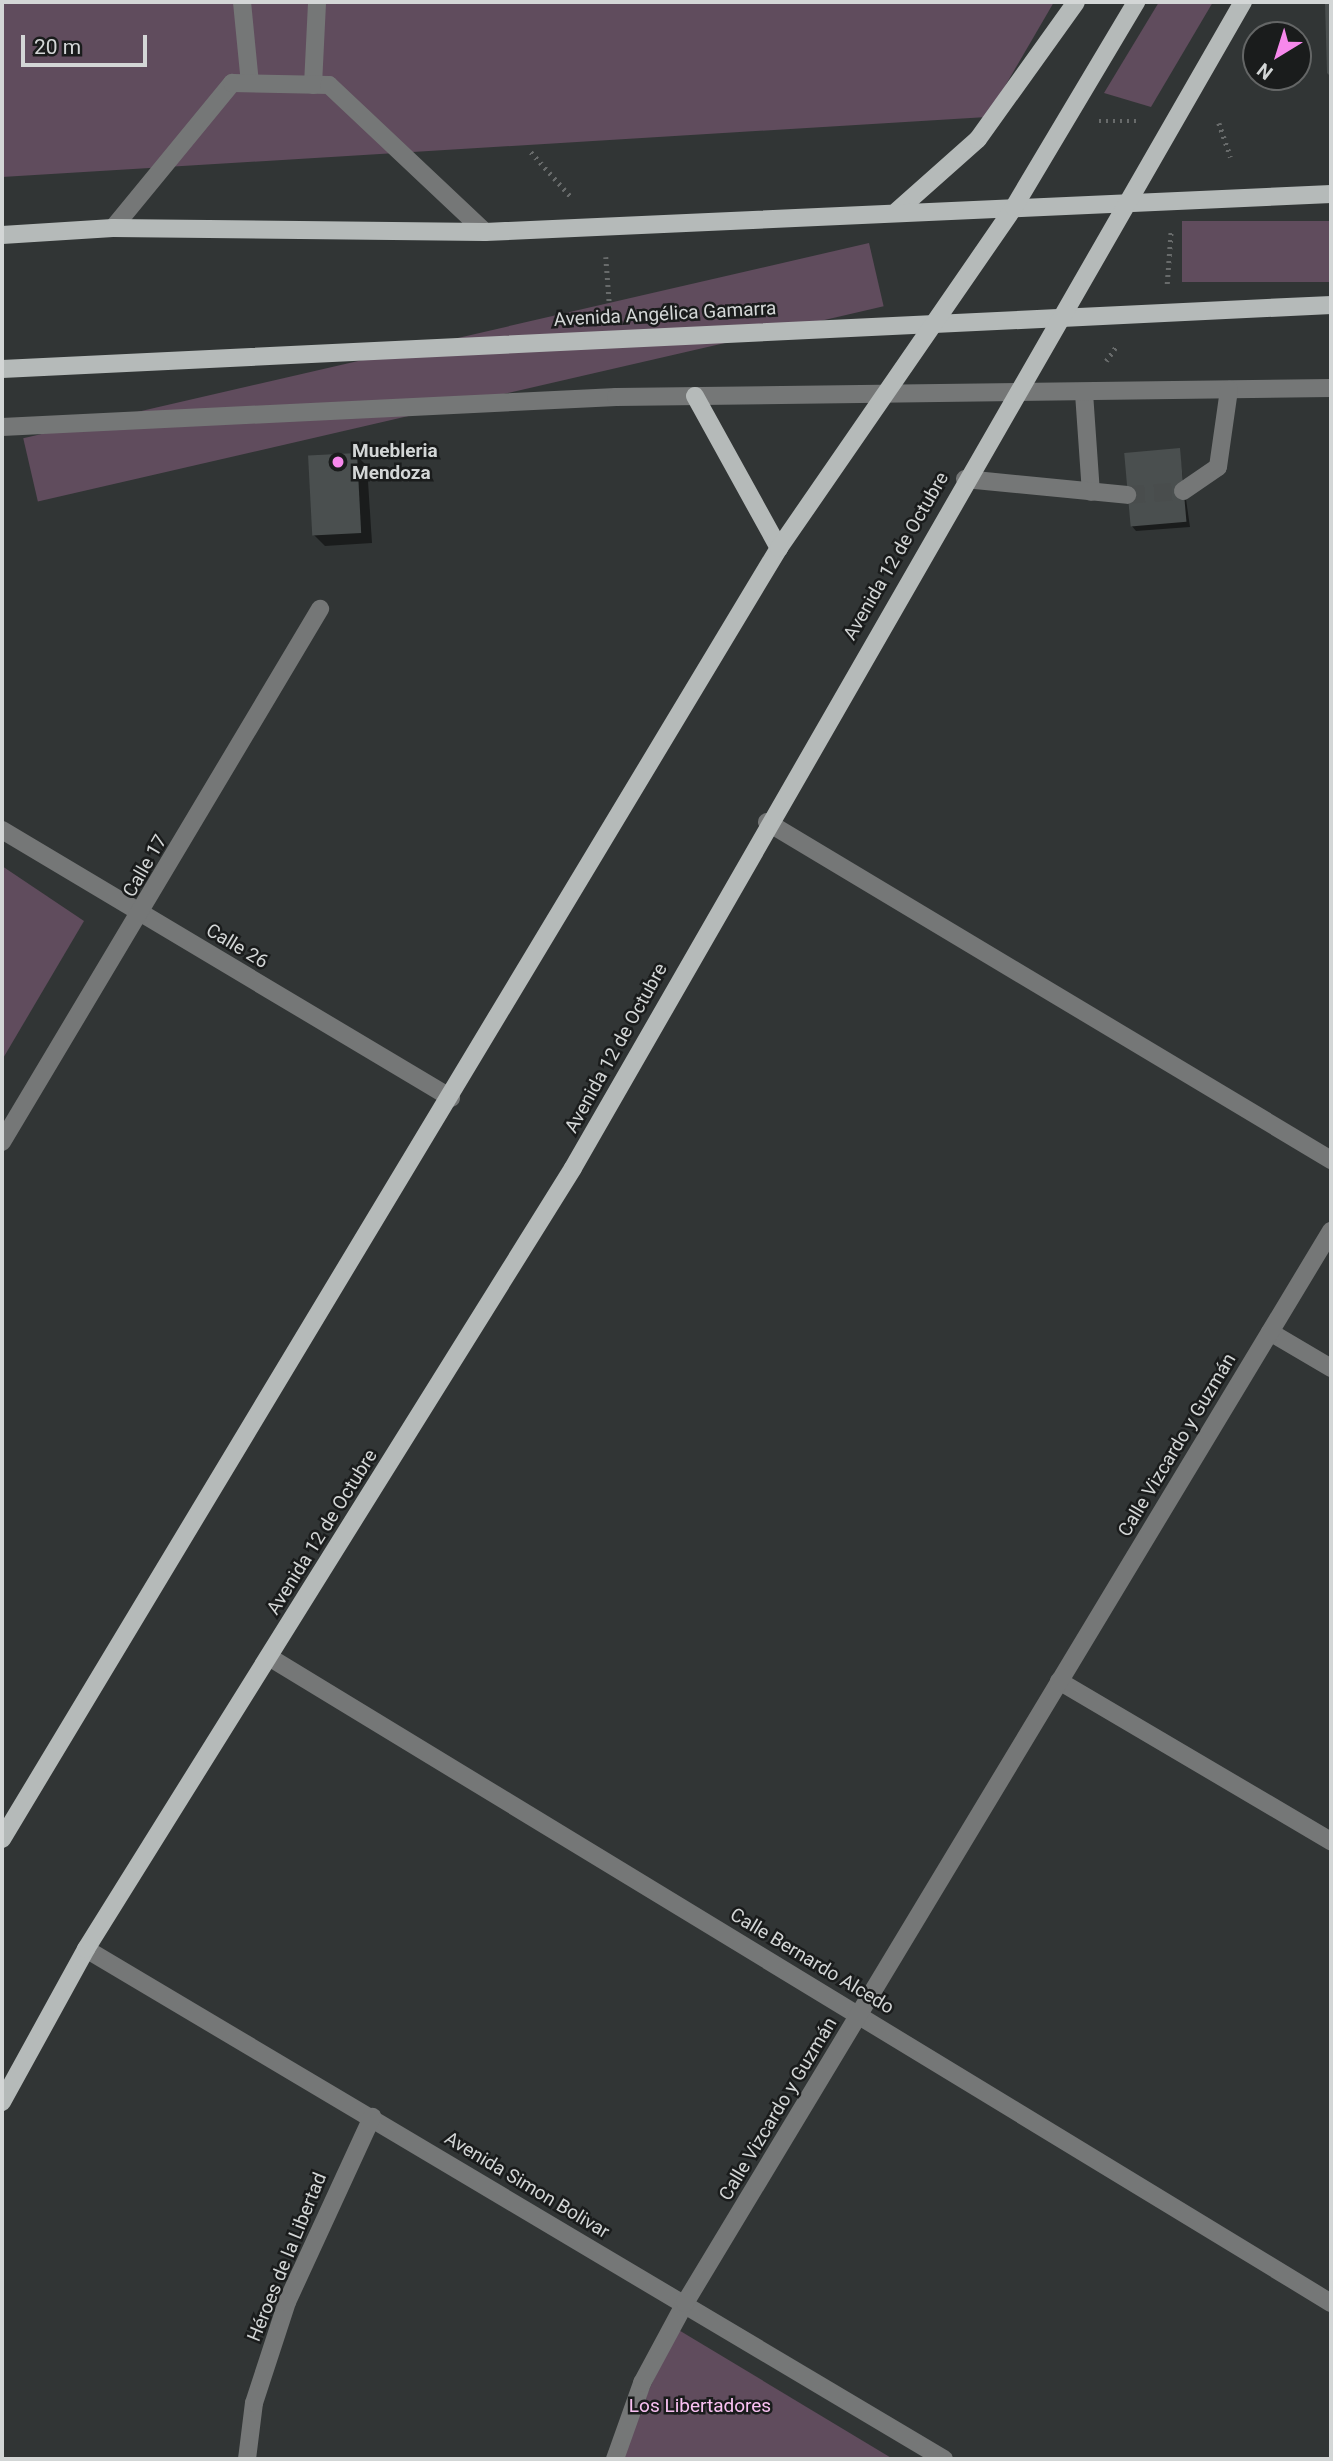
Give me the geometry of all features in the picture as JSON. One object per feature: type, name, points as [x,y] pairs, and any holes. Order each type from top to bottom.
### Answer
[{"type":"main road","points":[[897,211],[978,139],[1076,2]]},
{"type":"main road","name":"Avenida 12 de Octubre","points":[[2,2102],[86,1949],[573,1168],[767,822],[1013,394],[1063,313],[1123,203],[1243,2]]},
{"type":"main road","points":[[2,1839],[451,1098],[779,548],[1014,207],[1134,3]]},
{"type":"main road","points":[[2,236],[113,228],[485,232],[897,211],[1331,194]]},
{"type":"main road","name":"Avenida Angélica Gamarra","points":[[2,369],[1063,313],[1331,305]]},
{"type":"main road","points":[[695,396],[779,548]]},
{"type":"street","points":[[242,2],[250,83]]},
{"type":"street","points":[[313,85],[317,2]]},
{"type":"street","points":[[113,228],[232,83],[250,83],[329,85],[485,232]]},
{"type":"street","points":[[2,427],[695,396],[1331,388]]},
{"type":"street","points":[[1184,491],[1218,467],[1229,390]]},
{"type":"street","points":[[1084,393],[1091,492]]},
{"type":"street","points":[[965,479],[1127,495]]},
{"type":"street","name":"Calle 17","points":[[2,1142],[142,913],[320,609]]},
{"type":"street","points":[[767,822],[1331,1160]]},
{"type":"street","name":"Calle 26","points":[[2,830],[451,1098]]},
{"type":"street","name":"Calle Vizcardo y Guzmán","points":[[615,2459],[642,2382],[685,2304],[1331,1231]]},
{"type":"street","points":[[1270,1332],[1331,1368]]},
{"type":"street","name":"Calle Bernardo Alcedo","points":[[270,1657],[1331,2303]]},
{"type":"street","points":[[1059,1681],[1331,1841]]},
{"type":"street","name":"Avenida Simon Bolivar","points":[[86,1949],[944,2459]]},
{"type":"street","name":"Héroes de la Libertad","points":[[247,2459],[254,2403],[287,2302],[372,2117]]},
{"type":"path","points":[[1084,120],[1147,121]]},
{"type":"path","points":[[1219,124],[1231,157]]},
{"type":"path","points":[[531,152],[572,198],[582,198]]},
{"type":"path","points":[[1167,292],[1171,226]]},
{"type":"path","points":[[606,257],[610,318]]},
{"type":"green space","points":[[2,2],[1054,2],[987,117],[2,177]]},
{"type":"green space","points":[[1159,2],[1213,2],[1151,107],[1104,93]]},
{"type":"green space","points":[[1182,221],[1331,221],[1331,282],[1182,282]]},
{"type":"green space","points":[[869,243],[884,306],[38,502],[23,438]]},
{"type":"green space","points":[[2,866],[84,921],[2,1060]]},
{"type":"green space","name":"Los Libertadores","points":[[677,2329],[893,2459],[617,2459]]},
{"type":"building","points":[[1325,2],[1331,2],[1331,77],[1327,73]]},
{"type":"building","points":[[1180,448],[1186,522],[1131,527],[1124,453]]},
{"type":"building","points":[[357,453],[361,533],[312,535],[308,456]]},
{"type":"tunnel","points":[[1127,495],[1183,491]]},
{"type":"place","name":"Muebleria Mendoza","points":[[338,462]]}]
